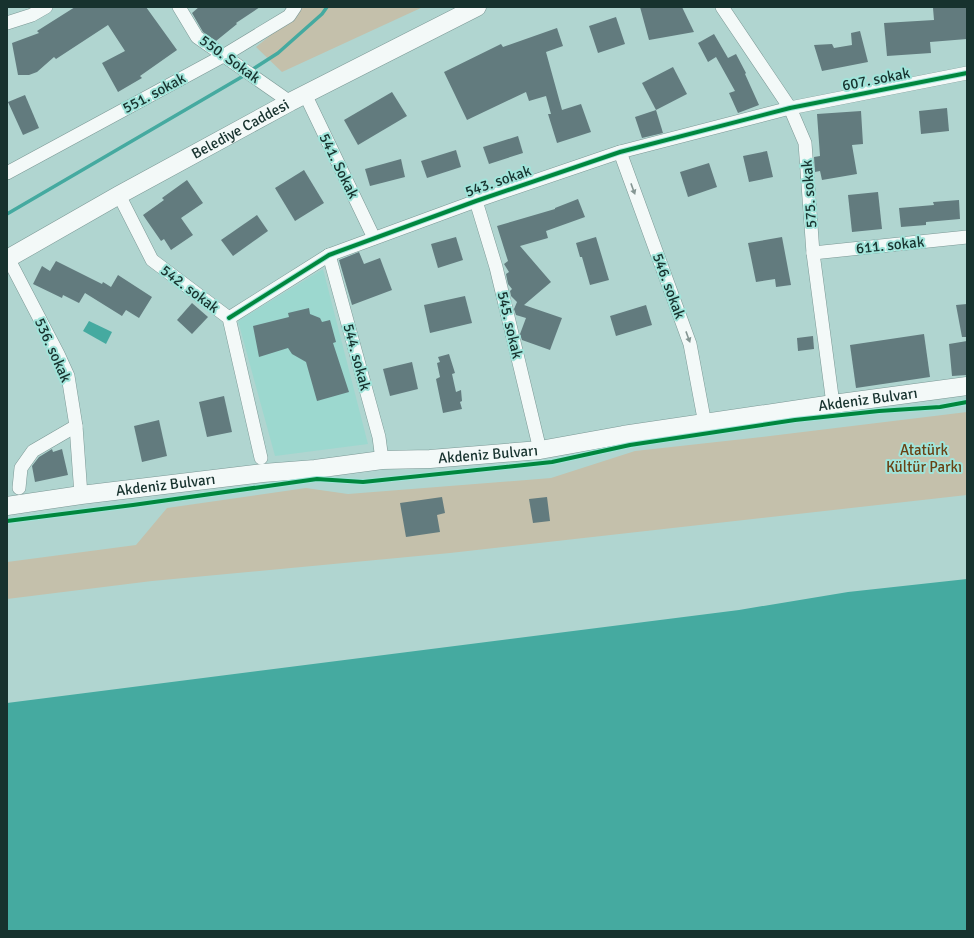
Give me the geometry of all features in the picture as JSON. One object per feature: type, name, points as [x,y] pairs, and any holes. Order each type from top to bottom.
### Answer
[{"type":"main road","name":"Belediye Caddesi","points":[[8,259],[119,195],[297,98],[477,7]]},
{"type":"main road","name":"Akdeniz Bulvarı","points":[[7,506],[81,495],[263,473],[315,469],[382,460],[430,459],[540,450],[623,435],[967,386]]},
{"type":"street","points":[[7,23],[32,15],[46,7]]},
{"type":"street","name":"550. Sokak","points":[[179,7],[197,37],[236,66],[274,90],[297,98]]},
{"type":"street","name":"551. sokak","points":[[7,173],[223,56],[289,16],[295,7]]},
{"type":"street","name":"575. sokak","points":[[722,7],[790,108],[805,143],[813,253],[834,404]]},
{"type":"street","name":"607. sokak","points":[[790,108],[967,73]]},
{"type":"street","name":"541. Sokak","points":[[297,98],[374,238]]},
{"type":"street","name":"543. sokak","points":[[229,318],[329,255],[374,238],[476,201],[620,152],[790,108]]},
{"type":"street","name":"546. sokak","points":[[620,152],[690,344],[705,424]]},
{"type":"street","name":"542. sokak","points":[[119,195],[152,260],[229,318],[261,458]]},
{"type":"street","name":"545. sokak","points":[[476,201],[496,267],[540,450]]},
{"type":"street","name":"611. sokak","points":[[813,253],[967,237]]},
{"type":"street","name":"544. sokak","points":[[329,255],[379,437],[382,460]]},
{"type":"street","name":"536. sokak","points":[[8,259],[68,376],[76,426],[81,495]]},
{"type":"street","points":[[19,488],[21,468],[33,452],[76,426]]},
{"type":"shaded area","points":[[323,269],[368,444],[275,456],[238,321]]},
{"type":"green space","points":[[302,7],[423,7],[282,72],[256,47],[299,12]]},
{"type":"green space","name":"Atatürk Kültür Parkı","points":[[967,412],[967,495],[450,553],[152,581],[7,599],[7,562],[136,545],[167,508],[306,488],[348,494],[551,478],[635,451]]},
{"type":"water","points":[[89,321],[112,332],[106,344],[83,331]]},
{"type":"water","points":[[967,579],[967,931],[7,931],[7,703],[739,610],[848,592]]},
{"type":"building","points":[[75,7],[146,7],[177,50],[140,76],[142,78],[118,92],[102,63],[125,51],[108,25],[56,59],[54,57],[37,72],[29,75],[18,75],[12,43],[39,33],[37,31]]},
{"type":"building","points":[[199,7],[260,7],[236,23],[237,24],[216,41],[203,32],[192,13]]},
{"type":"building","points":[[640,7],[682,7],[694,32],[649,40]]},
{"type":"building","points":[[967,7],[967,39],[930,42],[931,53],[887,56],[884,23],[934,20],[933,8]]},
{"type":"building","points":[[616,17],[625,44],[598,53],[589,26]]},
{"type":"building","points":[[557,28],[563,46],[546,52],[562,110],[581,104],[591,132],[557,143],[548,114],[551,114],[546,96],[529,101],[526,92],[467,120],[444,72],[501,44],[503,47]]},
{"type":"building","points":[[860,31],[868,62],[822,71],[814,45],[832,44],[834,48],[852,45],[851,33]]},
{"type":"building","points":[[714,34],[728,58],[736,54],[746,73],[745,74],[759,105],[738,113],[729,93],[735,91],[716,57],[708,62],[698,43]]},
{"type":"building","points":[[673,67],[687,94],[656,110],[642,83]]},
{"type":"building","points":[[392,92],[407,116],[358,145],[344,120]]},
{"type":"building","points":[[25,95],[39,128],[23,135],[8,102]]},
{"type":"building","points":[[947,108],[949,131],[921,134],[919,111]]},
{"type":"building","points":[[656,110],[663,133],[642,138],[635,117]]},
{"type":"building","points":[[861,111],[863,144],[852,145],[857,174],[822,180],[820,171],[815,172],[814,157],[820,156],[817,114]]},
{"type":"building","points":[[518,136],[523,153],[489,164],[483,147]]},
{"type":"building","points":[[456,150],[461,167],[427,178],[421,161]]},
{"type":"building","points":[[767,151],[773,177],[749,182],[743,156]]},
{"type":"building","points":[[401,159],[405,177],[370,186],[365,169]]},
{"type":"building","points":[[709,163],[717,187],[688,197],[680,172]]},
{"type":"building","points":[[304,170],[324,203],[295,221],[275,188]]},
{"type":"building","points":[[187,180],[203,203],[181,218],[193,235],[171,250],[164,239],[161,241],[143,215],[164,200],[162,198]]},
{"type":"building","points":[[878,192],[882,229],[852,232],[848,195]]},
{"type":"building","points":[[578,199],[585,217],[546,231],[548,238],[520,246],[551,282],[524,305],[562,318],[550,350],[522,340],[520,334],[526,318],[516,315],[514,309],[517,302],[511,296],[510,291],[512,289],[508,284],[506,274],[509,272],[504,264],[508,261],[497,226],[555,209]]},
{"type":"building","points":[[959,200],[960,219],[926,222],[926,225],[901,227],[899,208],[934,205],[933,202]]},
{"type":"building","points":[[257,215],[268,231],[233,256],[221,240]]},
{"type":"building","points":[[456,237],[463,260],[438,268],[431,244]]},
{"type":"building","points":[[596,237],[609,280],[590,285],[582,257],[580,257],[576,243]]},
{"type":"building","points":[[782,237],[791,285],[776,287],[775,279],[756,282],[748,243]]},
{"type":"building","points":[[359,252],[364,264],[380,258],[392,290],[352,305],[339,260]]},
{"type":"building","points":[[56,261],[111,287],[118,275],[152,297],[139,318],[126,310],[122,316],[85,293],[79,303],[63,295],[62,298],[33,284],[42,266],[50,271]]},
{"type":"building","points":[[465,296],[472,323],[430,333],[424,305]]},
{"type":"building","points":[[192,303],[208,317],[192,334],[177,320]]},
{"type":"building","points":[[967,304],[967,337],[962,337],[956,305]]},
{"type":"building","points":[[646,305],[652,325],[616,336],[610,316]]},
{"type":"building","points":[[309,308],[310,314],[320,318],[322,322],[330,320],[336,342],[333,343],[349,392],[317,401],[306,362],[292,354],[288,348],[259,357],[253,326],[289,317],[288,313]]},
{"type":"building","points":[[924,334],[930,377],[856,388],[850,345]]},
{"type":"building","points":[[813,336],[814,349],[798,351],[797,338]]},
{"type":"building","points":[[967,341],[967,375],[952,376],[949,344]]},
{"type":"building","points":[[449,354],[455,373],[452,374],[456,392],[461,390],[462,401],[460,402],[462,409],[443,413],[436,379],[440,377],[437,363],[440,362],[438,357]]},
{"type":"building","points":[[412,362],[418,389],[390,396],[383,369]]},
{"type":"building","points":[[224,396],[232,432],[207,437],[199,402]]},
{"type":"building","points":[[159,420],[167,456],[142,462],[134,426]]},
{"type":"building","points":[[52,449],[53,452],[62,449],[68,475],[35,482],[32,466],[39,457]]},
{"type":"building","points":[[442,497],[445,513],[437,515],[440,532],[406,537],[400,503]]},
{"type":"building","points":[[547,497],[550,521],[533,523],[529,499]]},
{"type":"waterway","points":[[250,71],[278,53],[322,14],[327,7]]},
{"type":"waterway","points":[[7,214],[245,75]]},
{"type":"cycle path","points":[[229,318],[329,255],[476,201],[620,152],[790,108],[967,73]]},
{"type":"cycle path","points":[[7,521],[317,479],[363,482],[552,462],[630,445],[795,420],[879,411],[940,407],[967,402]]}]
